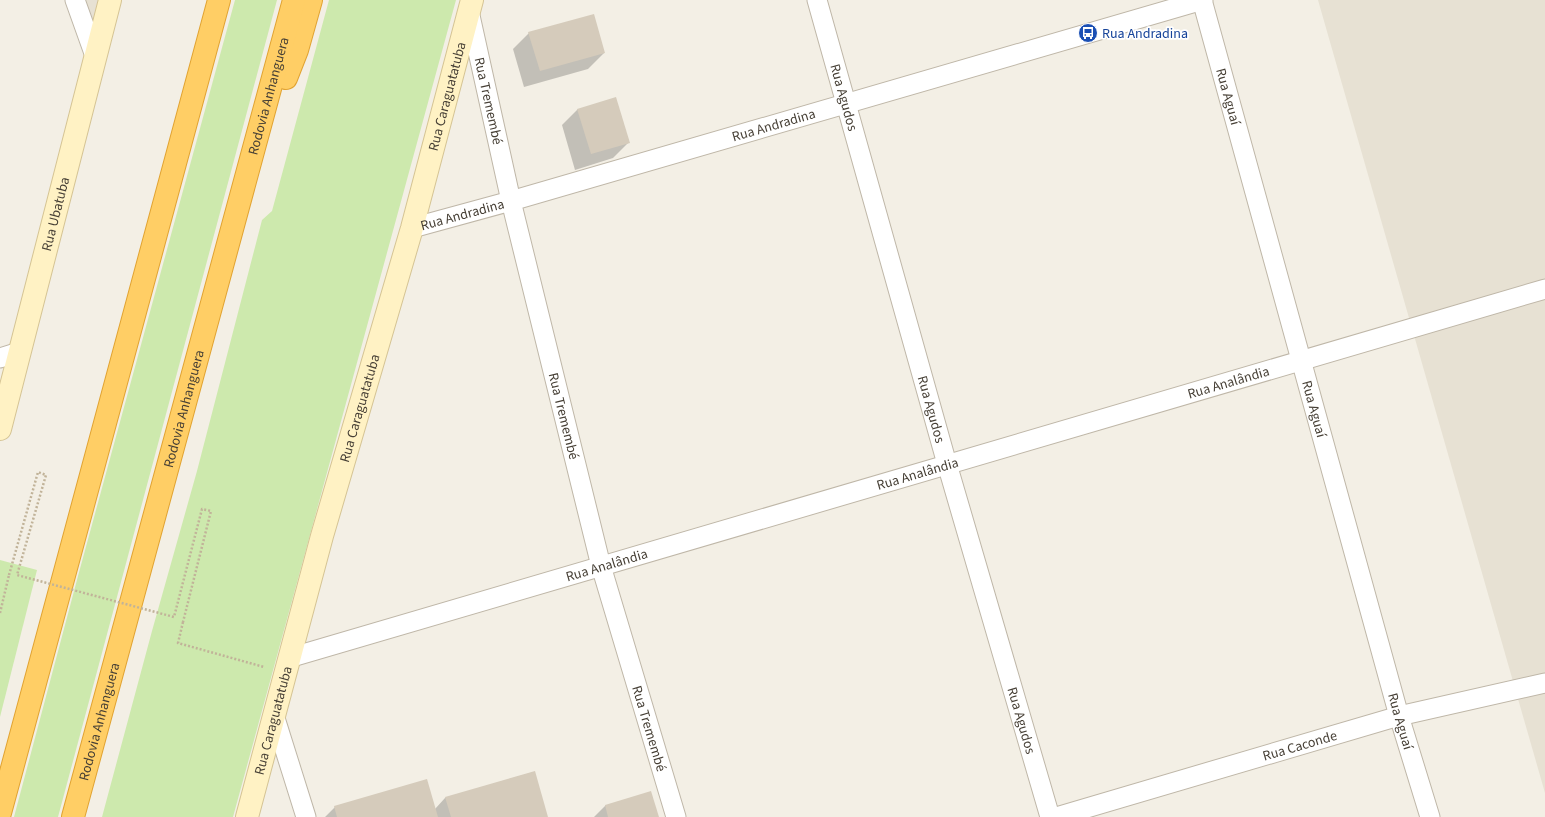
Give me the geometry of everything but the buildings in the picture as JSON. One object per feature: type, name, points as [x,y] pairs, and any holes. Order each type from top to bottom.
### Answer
[{"type":"highway","points":[[0,813],[219,0]]},
{"type":"highway","name":"Rodovia Anhanguera","points":[[73,817],[133,590],[294,0]]},
{"type":"highway","points":[[235,219],[297,50],[311,0]]},
{"type":"street","points":[[75,0],[95,56]]},
{"type":"street","name":"Rua Ubatuba","points":[[0,428],[9,355],[110,0]]},
{"type":"street","name":"Rua Agudos","points":[[817,0],[947,464],[1050,817]]},
{"type":"street","name":"Rua Andradina","points":[[412,228],[511,201],[1202,0]]},
{"type":"street","name":"Rua Aguaí","points":[[1202,0],[1399,716],[1430,817]]},
{"type":"street","name":"Rua Tremembé","points":[[470,5],[511,201],[601,566],[676,817]]},
{"type":"street","name":"Rua Caraguatatuba","points":[[247,817],[322,536],[412,228],[470,5]]},
{"type":"street","name":"Rua Analândia","points":[[288,665],[601,566],[1301,359],[1545,289]]},
{"type":"street","name":"Rua Caconde","points":[[1056,817],[1399,716],[1545,683]]},
{"type":"street","points":[[274,716],[306,817]]},
{"type":"path","points":[[0,613],[38,472],[46,475],[17,575],[174,617],[202,509],[211,510],[178,643],[288,665]]},
{"type":"shaded area","points":[[85,0],[103,0],[94,30]]},
{"type":"shaded area","points":[[1318,0],[1545,0],[1545,793]]},
{"type":"green space","points":[[235,0],[277,0],[58,817],[14,817],[78,576]]},
{"type":"green space","points":[[329,0],[456,0],[233,817],[102,817],[197,471],[262,220],[272,211]]},
{"type":"green space","points":[[0,560],[37,570],[0,717]]},
{"type":"place","name":"Rua Andradina","points":[[1088,33]]}]
